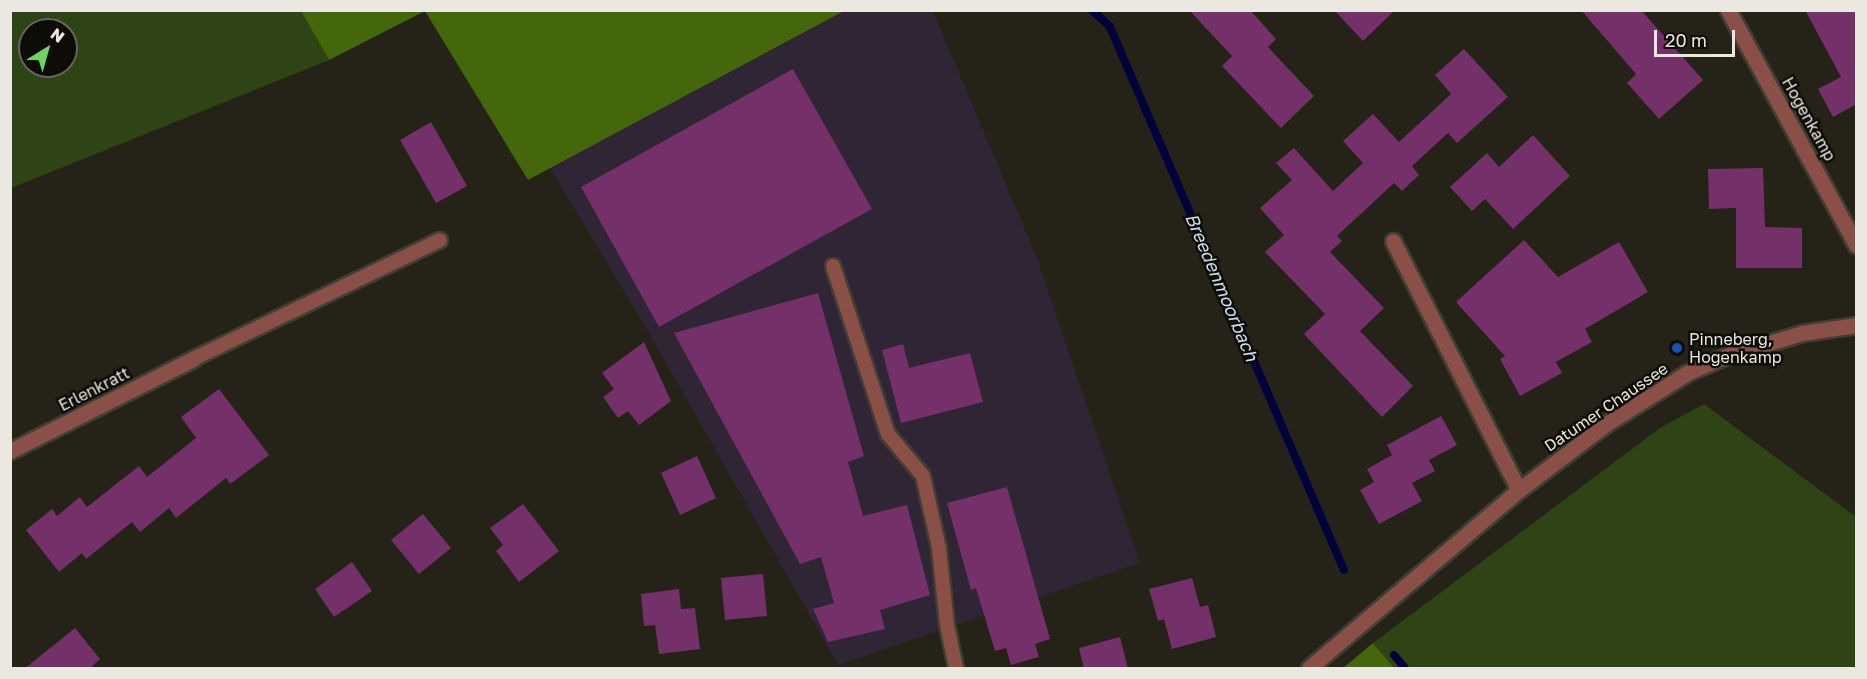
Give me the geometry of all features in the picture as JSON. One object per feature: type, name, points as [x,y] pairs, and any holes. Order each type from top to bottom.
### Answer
[{"type":"street","name":"Hogenkamp","points":[[1728,10],[1857,245]]},
{"type":"street","points":[[1393,241],[1520,490]]},
{"type":"street","name":"Datumer Chaussee","points":[[1309,669],[1520,490],[1606,424],[1688,373],[1726,356],[1802,333],[1857,325]]},
{"type":"street","name":"Erlenkratt","points":[[10,451],[193,359]]},
{"type":"lane","points":[[193,359],[440,240]]},
{"type":"lane","points":[[833,266],[888,435],[923,476],[939,548],[947,625],[956,669]]},
{"type":"shaded area","points":[[844,11],[933,11],[1037,258],[1140,563],[838,665],[646,328],[550,168]]},
{"type":"green space","points":[[11,11],[301,11],[329,60],[11,188]]},
{"type":"green space","points":[[301,11],[425,11],[329,60]]},
{"type":"green space","points":[[425,11],[844,11],[528,180]]},
{"type":"green space","points":[[1704,404],[1856,517],[1856,668],[1394,668],[1373,643],[1660,428]]},
{"type":"green space","points":[[1373,643],[1394,668],[1343,668]]},
{"type":"building","points":[[1189,10],[1250,10],[1276,39],[1268,47],[1314,96],[1281,128],[1222,66],[1232,56]]},
{"type":"building","points":[[1334,10],[1395,10],[1363,41]]},
{"type":"building","points":[[1581,10],[1641,10],[1703,80],[1659,119],[1627,83],[1636,74]]},
{"type":"building","points":[[1805,10],[1857,10],[1857,106],[1833,117],[1818,89],[1841,77]]},
{"type":"building","points":[[1464,49],[1508,97],[1457,143],[1448,133],[1412,166],[1419,175],[1402,191],[1394,183],[1337,236],[1342,241],[1330,252],[1384,308],[1360,331],[1413,386],[1382,417],[1304,334],[1325,314],[1265,252],[1284,235],[1260,208],[1292,180],[1276,163],[1294,148],[1333,191],[1363,163],[1343,141],[1373,114],[1399,142],[1451,94],[1435,75]]},
{"type":"building","points":[[793,69],[872,209],[659,327],[581,187]]},
{"type":"building","points":[[431,122],[467,186],[436,203],[400,140]]},
{"type":"building","points":[[1533,135],[1570,176],[1513,229],[1485,199],[1472,211],[1450,187],[1487,153],[1499,167]]},
{"type":"building","points":[[1763,168],[1765,227],[1802,228],[1802,268],[1736,268],[1736,208],[1709,209],[1708,169]]},
{"type":"building","points":[[1524,240],[1558,277],[1619,242],[1648,292],[1585,329],[1592,342],[1556,362],[1562,373],[1520,396],[1500,359],[1505,356],[1456,302]]},
{"type":"building","points":[[818,293],[864,456],[848,462],[863,516],[907,505],[930,595],[880,610],[885,629],[828,642],[813,609],[834,603],[821,557],[800,564],[674,333]]},
{"type":"building","points":[[644,342],[671,401],[639,425],[628,411],[618,418],[603,397],[614,389],[602,373]]},
{"type":"building","points":[[903,344],[909,368],[970,353],[983,402],[901,423],[882,350]]},
{"type":"building","points":[[219,389],[269,455],[230,484],[226,478],[176,518],[169,508],[140,532],[132,522],[86,559],[82,553],[59,572],[26,530],[52,509],[57,516],[80,497],[87,507],[139,466],[147,477],[196,438],[181,417]]},
{"type":"building","points":[[1441,416],[1457,445],[1429,460],[1435,471],[1412,483],[1422,501],[1379,524],[1360,490],[1374,482],[1367,469],[1392,455],[1387,445]]},
{"type":"building","points":[[697,456],[716,498],[680,515],[661,473]]},
{"type":"building","points":[[1007,487],[1050,639],[1035,644],[1039,657],[1011,665],[1006,648],[995,651],[976,588],[971,590],[947,503]]},
{"type":"building","points":[[523,504],[559,551],[519,582],[496,551],[503,545],[490,528]]},
{"type":"building","points":[[423,514],[451,548],[419,574],[391,540]]},
{"type":"building","points":[[352,562],[372,591],[334,617],[315,589]]},
{"type":"building","points":[[763,574],[767,616],[725,620],[721,578]]},
{"type":"building","points":[[1192,578],[1200,607],[1208,605],[1216,637],[1172,649],[1164,619],[1158,621],[1149,589]]},
{"type":"building","points":[[679,589],[681,609],[695,608],[700,649],[659,654],[655,625],[644,626],[641,594]]},
{"type":"building","points":[[75,628],[100,659],[89,669],[24,669]]},
{"type":"building","points":[[1120,637],[1128,669],[1084,669],[1079,648]]},
{"type":"waterway","name":"Breedenmoorbach","points":[[1092,10],[1110,27],[1344,570]]},
{"type":"waterway","name":"Breedenmoorbach","points":[[1394,655],[1405,668]]},
{"type":"place","name":"Pinneberg, Hogenkamp","points":[[1677,348]]}]
